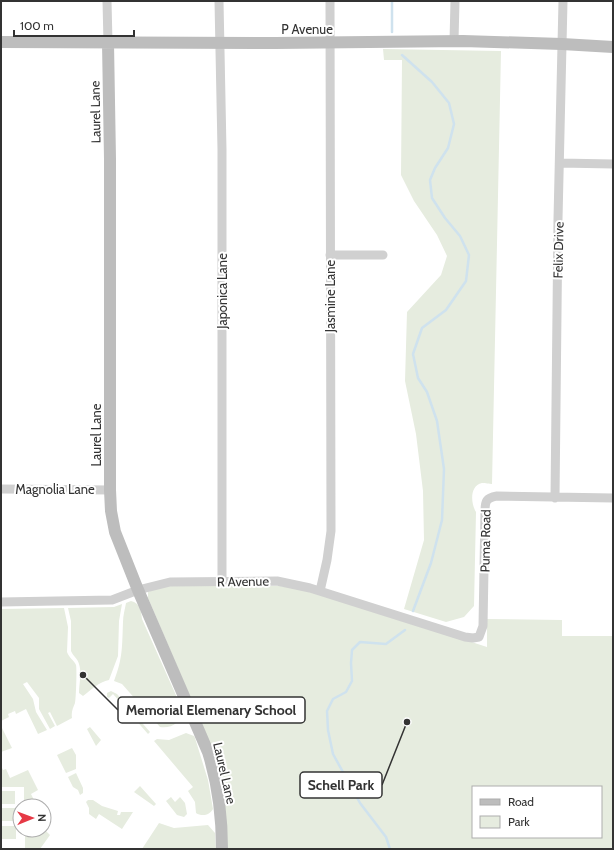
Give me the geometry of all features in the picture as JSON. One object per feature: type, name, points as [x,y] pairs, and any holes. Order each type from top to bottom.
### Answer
[{"type":"street","name":"Laurel Lane","points":[[107,1],[110,159],[111,512],[116,532],[138,590],[208,752],[219,800],[222,825],[222,849]]},
{"type":"street","name":"Japonica Lane","points":[[219,1],[222,150],[222,581]]},
{"type":"street","name":"Jasmine Lane","points":[[320,591],[327,560],[331,531],[330,1]]},
{"type":"street","points":[[454,41],[455,1]]},
{"type":"street","name":"Felix Drive","points":[[555,498],[563,1]]},
{"type":"street","name":"P Avenue","points":[[1,42],[330,43],[454,41],[613,47]]},
{"type":"street","points":[[560,163],[613,164]]},
{"type":"street","points":[[330,255],[383,254]]},
{"type":"street","name":"Magnolia Lane","points":[[1,489],[110,490]]},
{"type":"street","name":"Puma Road","points":[[479,637],[483,626],[486,500],[497,496],[613,498]]},
{"type":"street","name":"R Avenue","points":[[1,602],[105,600],[119,598],[138,590],[170,582],[277,580],[320,591],[465,637],[479,637]]},
{"type":"green space","points":[[383,49],[501,51],[492,484],[482,483],[478,485],[473,491],[472,496],[474,509],[476,512],[474,606],[464,617],[446,622],[404,609],[424,540],[423,491],[416,434],[405,381],[407,312],[441,275],[447,256],[437,235],[414,201],[401,175],[402,60],[384,60]]},
{"type":"green space","points":[[162,586],[280,586],[313,591],[487,647],[487,619],[562,620],[562,636],[613,636],[613,849],[227,849],[209,741],[148,598],[148,592]]},
{"type":"green space","points":[[131,601],[140,608],[142,619],[183,711],[181,718],[172,726],[160,727],[122,684],[114,681],[121,659],[123,617],[126,603]]},
{"type":"green space","points":[[122,604],[119,621],[118,656],[109,680],[98,684],[83,696],[79,693],[80,667],[71,651],[71,621],[68,608],[114,607]]},
{"type":"green space","points":[[64,608],[68,627],[67,652],[76,665],[75,703],[72,718],[57,726],[50,712],[48,713],[55,726],[50,729],[39,709],[39,698],[27,682],[23,684],[33,699],[36,712],[47,730],[38,734],[26,709],[16,714],[15,711],[8,714],[9,717],[1,721],[1,609]]},
{"type":"green space","points":[[111,691],[117,694],[150,732],[148,734],[113,694],[109,698],[107,697],[107,693]]},
{"type":"green space","points":[[1,726],[12,748],[1,752]]},
{"type":"green space","points":[[90,727],[101,740],[96,746],[87,729]]},
{"type":"green space","points":[[186,733],[194,736],[195,738],[208,780],[213,809],[206,815],[196,813],[195,802],[188,791],[193,787],[154,741],[157,739],[169,740]]},
{"type":"green space","points":[[72,748],[76,755],[76,769],[66,773],[57,755]]},
{"type":"green space","points":[[1,766],[3,770],[6,769],[10,778],[28,770],[38,790],[31,794],[33,798],[24,798],[24,787],[1,787]]},
{"type":"green space","points":[[76,773],[83,788],[83,793],[80,795],[78,790],[73,787],[68,777]]},
{"type":"green space","points":[[140,786],[156,804],[154,806],[134,792]]},
{"type":"green space","points":[[1,791],[15,791],[15,798],[12,798],[12,804],[1,804]]},
{"type":"green space","points":[[171,797],[175,802],[180,797],[185,803],[187,814],[184,817],[177,815],[166,801]]},
{"type":"green space","points":[[88,800],[93,800],[102,806],[118,811],[117,815],[120,815],[121,812],[133,812],[122,829],[99,814],[96,819],[89,814],[89,808],[86,802]]},
{"type":"green space","points":[[1,808],[12,808],[12,821],[1,821]]},
{"type":"green space","points":[[159,823],[174,828],[208,825],[215,833],[216,849],[142,849]]},
{"type":"green space","points":[[1,826],[12,826],[12,838],[16,839],[1,839]]},
{"type":"green space","points":[[25,838],[48,838],[40,849],[25,849]]},
{"type":"waterway","points":[[392,1],[392,32]]},
{"type":"waterway","points":[[402,55],[432,82],[449,103],[454,124],[448,148],[435,168],[430,180],[432,198],[445,218],[460,236],[469,255],[466,281],[446,310],[422,328],[413,354],[418,378],[427,392],[437,421],[444,469],[442,520],[431,563],[413,611]]},
{"type":"waterway","points":[[390,849],[386,837],[360,803],[333,754],[328,730],[327,711],[333,699],[346,692],[352,681],[352,650],[360,642],[386,644],[405,630]]},
{"type":"place","name":"Memorial Elemenary School","points":[[83,675]]},
{"type":"place","name":"Schell Park","points":[[407,722]]}]
